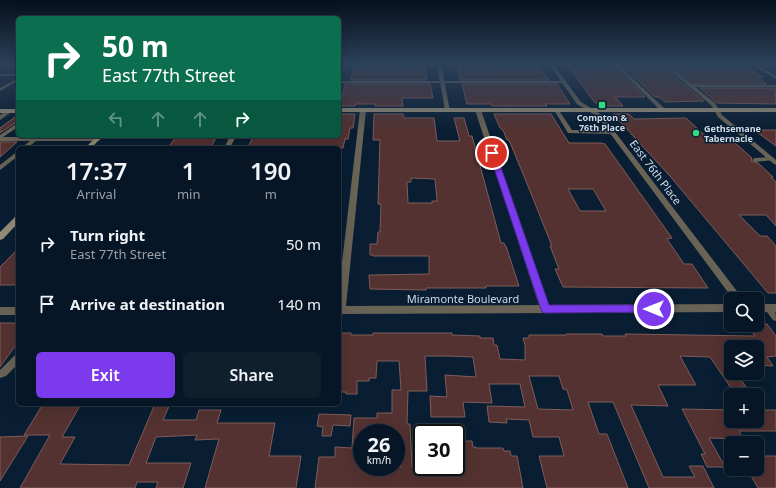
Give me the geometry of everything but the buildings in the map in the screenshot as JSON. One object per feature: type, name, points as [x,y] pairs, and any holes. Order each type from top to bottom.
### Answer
[{"type":"main road","points":[[0,111],[16,110]]},
{"type":"main road","points":[[341,110],[776,110]]},
{"type":"main road","points":[[90,146],[98,138]]},
{"type":"main road","points":[[2,234],[16,221]]},
{"type":"street","points":[[443,87],[448,110]]},
{"type":"street","name":"East 76th Place","points":[[567,87],[579,103],[600,116],[733,292]]},
{"type":"street","points":[[692,87],[713,104],[720,116],[774,161]]},
{"type":"street","points":[[0,118],[10,110]]},
{"type":"street","points":[[341,301],[363,110]]},
{"type":"street","points":[[478,110],[545,309]]},
{"type":"street","name":"Miramonte Boulevard","points":[[341,310],[724,308]]},
{"type":"street","points":[[0,311],[16,311]]},
{"type":"lane","points":[[639,87],[663,110]]},
{"type":"lane","points":[[556,110],[570,132],[612,132]]},
{"type":"lane","points":[[0,138],[16,126]]},
{"type":"lane","points":[[0,138],[40,138]]},
{"type":"lane","points":[[27,146],[40,138]]},
{"type":"lane","points":[[0,168],[16,155]]},
{"type":"lane","points":[[755,160],[774,161]]},
{"type":"lane","points":[[772,308],[776,318]]},
{"type":"lane","points":[[0,374],[3,373],[16,360]]},
{"type":"place","name":"Compton & 76th Place","points":[[602,105]]},
{"type":"place","name":"Gethsemane Tabernacle","points":[[696,133]]},
{"type":"route","points":[[492,153],[545,309],[654,309]]}]
